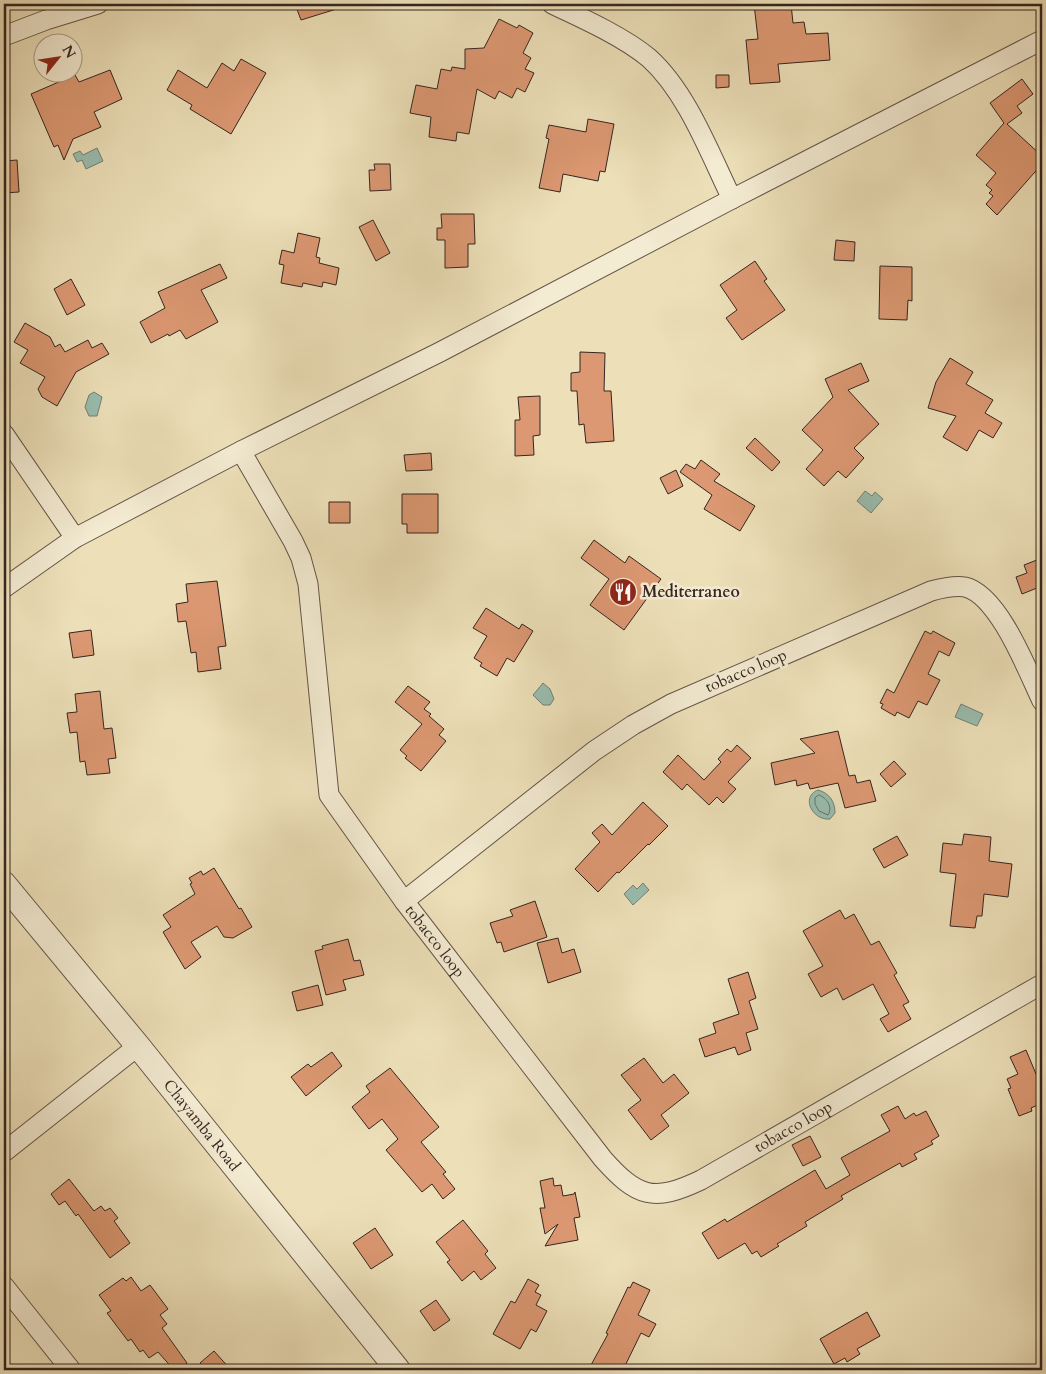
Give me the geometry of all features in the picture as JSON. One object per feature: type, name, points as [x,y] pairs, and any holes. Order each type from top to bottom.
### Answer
[{"type":"street","points":[[4,36],[46,20],[98,4]]},
{"type":"street","points":[[552,4],[632,46],[649,59],[668,79],[700,132],[732,199]]},
{"type":"street","points":[[4,588],[75,538],[241,451],[440,352],[1042,40]]},
{"type":"street","points":[[4,434],[75,538]]},
{"type":"street","points":[[241,451],[293,541],[301,558],[308,584],[329,795],[404,902]]},
{"type":"street","name":"tobacco loop","points":[[1042,701],[998,614],[984,598],[966,588],[955,586],[931,591],[671,704],[633,725],[594,751],[404,902],[603,1160],[629,1186],[641,1192],[653,1194],[676,1191],[701,1180],[1042,984]]},
{"type":"street","name":"Chayamba Road","points":[[4,884],[138,1046],[398,1370]]},
{"type":"street","points":[[4,1152],[138,1046]]},
{"type":"street","points":[[4,1286],[70,1370]]},
{"type":"water","points":[[97,148],[103,161],[86,169],[82,160],[77,162],[73,154],[80,151],[83,155]]},
{"type":"water","points":[[94,392],[102,397],[97,416],[89,416],[85,407],[89,395]]},
{"type":"water","points":[[865,491],[872,496],[875,492],[883,499],[871,513],[857,501]]},
{"type":"water","points":[[543,683],[550,689],[554,699],[550,705],[543,705],[533,695]]},
{"type":"water","points":[[961,704],[983,714],[977,726],[955,717]]},
{"type":"water","points":[[818,790],[825,793],[833,801],[835,813],[830,819],[818,816],[811,808],[810,798]]},
{"type":"water","points":[[643,883],[649,890],[633,905],[624,894],[633,885],[637,889]]},
{"type":"building","points":[[295,4],[343,4],[343,7],[301,20]]},
{"type":"building","points":[[754,4],[791,4],[793,23],[804,22],[806,34],[828,33],[830,60],[778,64],[780,82],[750,84],[746,40],[758,39]]},
{"type":"building","points":[[499,19],[517,28],[519,25],[533,33],[523,53],[531,58],[525,69],[534,73],[525,92],[517,88],[512,98],[499,91],[495,99],[477,89],[469,134],[457,132],[456,141],[429,137],[431,117],[410,113],[416,85],[437,89],[441,69],[451,71],[452,67],[465,69],[465,49],[484,48]]},
{"type":"building","points":[[241,59],[266,73],[231,134],[190,109],[192,105],[167,90],[178,70],[207,88],[222,63],[234,71]]},
{"type":"building","points":[[110,70],[122,99],[94,112],[101,127],[73,139],[64,160],[58,145],[54,147],[31,94],[59,82],[82,81]]},
{"type":"building","points":[[716,75],[729,75],[729,87],[716,88]]},
{"type":"building","points":[[1022,79],[1033,94],[1017,106],[1022,113],[1007,124],[1042,156],[1042,164],[997,215],[986,204],[993,196],[989,193],[992,190],[986,185],[996,173],[976,155],[1004,123],[990,103]]},
{"type":"building","points":[[588,119],[614,124],[605,172],[600,171],[598,181],[563,174],[560,192],[539,188],[549,139],[546,138],[549,125],[586,132]]},
{"type":"building","points":[[17,160],[19,192],[4,193],[4,161]]},
{"type":"building","points":[[374,164],[390,164],[391,190],[370,191],[369,170],[375,170]]},
{"type":"building","points":[[441,214],[474,214],[475,244],[468,244],[468,267],[445,268],[445,240],[437,240],[437,228],[442,228]]},
{"type":"building","points":[[373,220],[390,253],[376,261],[359,227]]},
{"type":"building","points":[[298,233],[320,238],[316,257],[320,258],[319,263],[339,268],[336,285],[323,282],[322,287],[303,283],[302,287],[281,283],[284,265],[279,264],[282,250],[294,253]]},
{"type":"building","points":[[836,240],[855,242],[854,261],[834,260]]},
{"type":"building","points":[[755,261],[767,279],[764,281],[785,310],[742,340],[726,318],[737,310],[720,285]]},
{"type":"building","points":[[220,264],[227,278],[201,290],[218,322],[186,339],[180,330],[151,343],[140,322],[165,308],[158,292]]},
{"type":"building","points":[[880,266],[912,267],[912,301],[908,300],[907,320],[879,319]]},
{"type":"building","points":[[71,279],[85,305],[67,315],[54,289]]},
{"type":"building","points":[[25,323],[50,337],[55,347],[60,344],[65,352],[88,340],[92,348],[102,343],[109,354],[76,372],[57,406],[42,397],[38,389],[45,377],[20,363],[28,350],[14,342]]},
{"type":"building","points":[[580,352],[605,353],[604,391],[611,391],[614,441],[586,443],[584,424],[579,425],[577,391],[571,391],[571,373],[580,372]]},
{"type":"building","points":[[950,358],[973,372],[966,384],[993,400],[985,413],[1002,423],[993,438],[979,430],[967,451],[943,437],[956,416],[928,408],[936,382]]},
{"type":"building","points":[[861,363],[869,381],[848,390],[879,424],[854,448],[864,458],[846,478],[838,471],[824,486],[806,469],[823,450],[802,430],[833,397],[825,379]]},
{"type":"building","points":[[540,396],[540,435],[533,436],[534,455],[515,456],[515,420],[520,420],[518,397]]},
{"type":"building","points":[[755,438],[780,462],[772,471],[746,448]]},
{"type":"building","points":[[431,453],[432,470],[406,471],[404,455]]},
{"type":"building","points":[[701,460],[720,474],[714,481],[755,506],[740,531],[704,509],[712,495],[680,472],[686,464],[695,469]]},
{"type":"building","points":[[676,470],[683,486],[668,494],[660,478]]},
{"type":"building","points":[[402,494],[438,494],[438,533],[407,533],[407,524],[402,524]]},
{"type":"building","points":[[329,502],[350,502],[350,523],[329,523]]},
{"type":"building","points":[[594,540],[625,563],[629,556],[661,579],[624,630],[590,605],[609,579],[581,558]]},
{"type":"building","points":[[1042,558],[1042,586],[1022,594],[1016,577],[1027,573],[1024,565]]},
{"type":"building","points":[[217,581],[226,646],[218,647],[221,669],[198,672],[196,652],[191,653],[186,621],[178,622],[176,604],[188,602],[186,584]]},
{"type":"building","points":[[486,608],[519,629],[522,624],[533,631],[514,662],[507,658],[497,676],[480,666],[482,663],[474,658],[487,636],[473,628]]},
{"type":"building","points":[[91,630],[94,655],[73,658],[69,633]]},
{"type":"building","points":[[925,631],[931,634],[933,631],[955,643],[949,656],[939,651],[928,674],[940,680],[927,705],[918,701],[909,718],[897,712],[895,716],[881,708],[883,704],[880,703],[887,689],[894,693]]},
{"type":"building","points":[[408,686],[430,702],[424,709],[444,729],[439,735],[446,741],[421,771],[405,758],[407,756],[400,750],[422,724],[395,702]]},
{"type":"building","points":[[100,691],[104,729],[112,728],[116,758],[108,759],[110,773],[87,775],[85,761],[80,762],[77,732],[70,733],[67,713],[77,712],[75,694]]},
{"type":"building","points":[[838,731],[849,776],[855,775],[857,783],[870,780],[876,801],[845,808],[838,783],[810,789],[808,783],[797,786],[796,780],[775,785],[771,763],[815,753],[800,739]]},
{"type":"building","points":[[737,745],[751,758],[728,782],[736,789],[723,803],[717,797],[709,805],[687,784],[682,790],[663,772],[678,755],[704,780],[721,762],[718,759],[727,749],[731,752]]},
{"type":"building","points":[[894,761],[906,774],[891,787],[880,774]]},
{"type":"building","points":[[643,802],[668,826],[619,873],[617,872],[598,892],[575,869],[600,842],[592,833],[602,824],[612,835]]},
{"type":"building","points":[[964,834],[991,837],[989,861],[1012,864],[1008,897],[984,894],[982,916],[977,916],[975,928],[950,926],[956,874],[940,872],[943,843],[962,845]]},
{"type":"building","points":[[897,836],[908,855],[884,868],[873,849]]},
{"type":"building","points":[[214,868],[252,927],[233,938],[224,937],[217,926],[191,942],[201,957],[185,969],[163,932],[171,927],[163,915],[195,894],[189,878],[201,871],[203,875]]},
{"type":"building","points":[[535,901],[547,937],[504,952],[501,942],[497,943],[490,923],[513,916],[510,910]]},
{"type":"building","points":[[840,910],[845,919],[854,914],[871,945],[879,941],[897,973],[894,975],[909,1002],[903,1005],[911,1019],[888,1032],[880,1019],[889,1014],[873,984],[843,1000],[837,988],[821,997],[808,974],[823,966],[803,931]]},
{"type":"building","points":[[558,938],[562,953],[574,949],[581,972],[548,983],[537,943]]},
{"type":"building","points":[[348,939],[354,961],[360,960],[364,975],[343,980],[346,990],[326,995],[315,951],[323,949],[322,946]]},
{"type":"building","points":[[748,972],[756,998],[749,1001],[758,1029],[746,1033],[751,1050],[738,1055],[735,1047],[705,1057],[699,1039],[716,1033],[713,1023],[739,1014],[728,979]]},
{"type":"building","points":[[318,985],[323,1005],[297,1011],[292,992]]},
{"type":"building","points":[[1026,1050],[1036,1074],[1042,1071],[1042,1103],[1031,1108],[1032,1111],[1019,1116],[1008,1089],[1011,1088],[1007,1079],[1018,1074],[1010,1057]]},
{"type":"building","points":[[332,1052],[342,1066],[306,1096],[291,1077],[308,1064],[311,1067]]},
{"type":"building","points":[[644,1058],[663,1083],[674,1074],[689,1093],[661,1115],[669,1126],[651,1140],[628,1110],[641,1100],[621,1075]]},
{"type":"building","points":[[390,1068],[439,1127],[421,1142],[446,1172],[443,1174],[455,1189],[443,1199],[432,1184],[422,1192],[386,1150],[398,1139],[382,1119],[369,1129],[352,1107],[370,1092],[366,1086]]},
{"type":"building","points":[[898,1106],[905,1119],[914,1113],[916,1116],[926,1111],[939,1136],[931,1141],[933,1144],[914,1154],[917,1159],[902,1167],[900,1163],[841,1196],[843,1199],[805,1222],[807,1226],[777,1244],[779,1246],[761,1257],[757,1251],[752,1254],[745,1243],[718,1259],[702,1233],[725,1219],[727,1222],[815,1170],[826,1189],[850,1175],[841,1158],[890,1131],[881,1115]]},
{"type":"building","points":[[810,1136],[821,1157],[803,1166],[792,1145]]},
{"type":"building","points":[[553,1178],[554,1186],[561,1185],[563,1196],[574,1194],[575,1192],[580,1217],[574,1218],[578,1240],[545,1246],[558,1224],[545,1234],[540,1208],[545,1208],[540,1181]]},
{"type":"building","points":[[69,1179],[94,1211],[101,1206],[105,1211],[110,1208],[118,1218],[114,1221],[130,1243],[110,1258],[78,1214],[76,1216],[65,1201],[59,1205],[51,1194]]},
{"type":"building","points":[[463,1220],[488,1251],[485,1254],[496,1268],[481,1280],[474,1271],[462,1281],[447,1262],[450,1260],[436,1242]]},
{"type":"building","points":[[375,1228],[393,1255],[371,1269],[353,1243]]},
{"type":"building","points":[[131,1277],[141,1291],[150,1285],[168,1309],[160,1315],[167,1324],[162,1328],[187,1363],[179,1370],[174,1370],[158,1352],[149,1358],[143,1350],[140,1352],[131,1339],[128,1341],[107,1313],[111,1311],[99,1295],[123,1278],[126,1281]]},
{"type":"building","points":[[528,1279],[539,1285],[535,1292],[541,1295],[536,1305],[547,1311],[536,1332],[531,1329],[520,1349],[493,1334],[511,1301],[515,1303]]},
{"type":"building","points":[[633,1282],[650,1290],[638,1315],[656,1324],[649,1337],[641,1333],[623,1370],[602,1370],[591,1365],[608,1334],[606,1333],[628,1287],[630,1288]]},
{"type":"building","points":[[436,1300],[450,1320],[434,1331],[420,1311]]},
{"type":"building","points":[[867,1312],[880,1336],[857,1349],[860,1354],[847,1362],[845,1358],[834,1364],[820,1339]]},
{"type":"building","points":[[214,1351],[231,1370],[206,1370],[200,1363]]},
{"type":"place","name":"Mediterraneo","points":[[623,592]]}]
